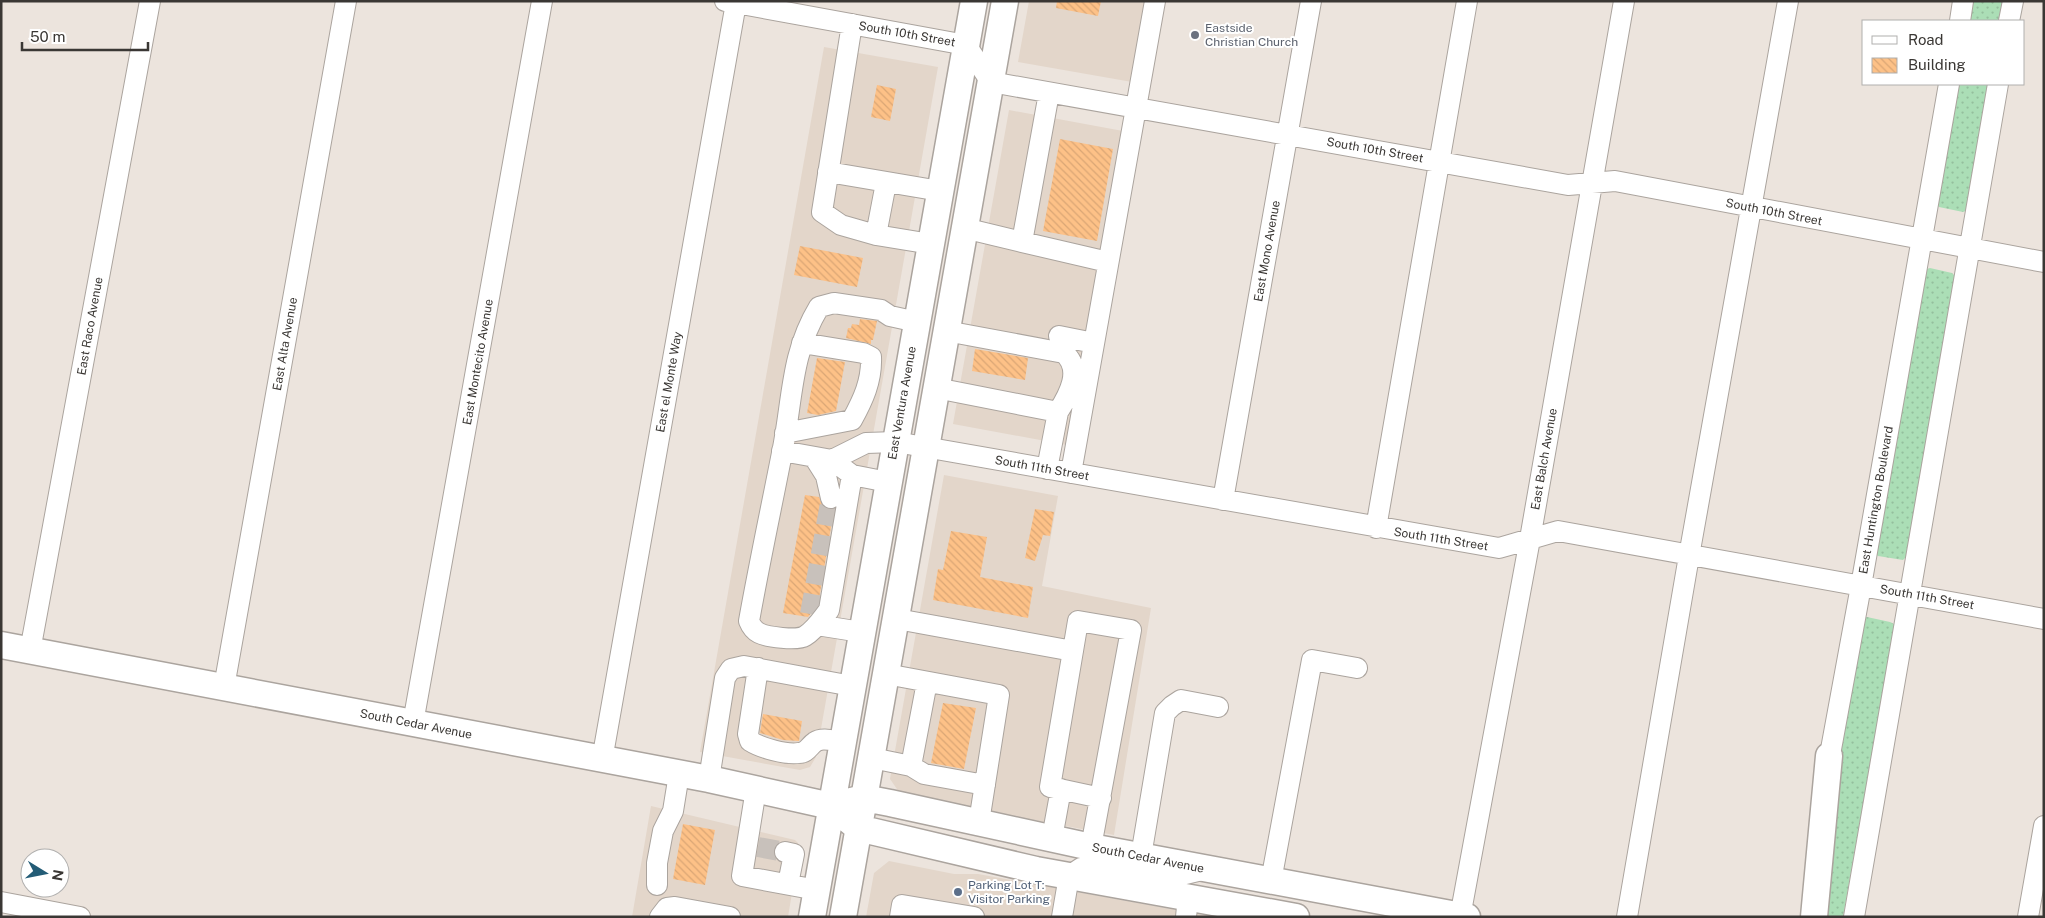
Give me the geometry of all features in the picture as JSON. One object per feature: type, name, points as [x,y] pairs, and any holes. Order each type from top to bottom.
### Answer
[{"type":"main road","name":"East Ventura Avenue","points":[[812,917],[974,1]]},
{"type":"main road","points":[[843,917],[1005,1]]},
{"type":"main road","name":"South Cedar Avenue","points":[[1,645],[709,779],[831,806],[864,798],[1091,847],[1462,916]]},
{"type":"main road","points":[[1814,917],[1830,756]]},
{"type":"main road","name":"South Cedar Avenue","points":[[831,806],[858,828],[1069,876],[1187,907],[1296,917]]},
{"type":"street","name":"East Raco Avenue","points":[[30,651],[150,1]]},
{"type":"street","name":"East Alta Avenue","points":[[224,688],[346,1]]},
{"type":"street","name":"East Montecito Avenue","points":[[413,723],[542,1]]},
{"type":"street","points":[[1071,473],[1155,1]]},
{"type":"street","name":"East Mono Avenue","points":[[1223,500],[1311,1]]},
{"type":"street","points":[[1376,528],[1467,1]]},
{"type":"street","name":"East Balch Avenue","points":[[1462,916],[1624,1]]},
{"type":"street","points":[[1627,917],[1788,1]]},
{"type":"street","points":[[1960,20],[1963,1]]},
{"type":"street","points":[[2010,20],[2013,1]]},
{"type":"street","name":"South 10th Street","points":[[730,2],[966,45],[991,82],[1568,185],[1615,181],[2044,262]]},
{"type":"street","name":"East el Monte Way","points":[[602,760],[730,2]]},
{"type":"street","points":[[852,24],[822,212],[841,225],[876,235],[931,244]]},
{"type":"street","name":"East Huntington Boulevard","points":[[1801,917],[1949,85]]},
{"type":"street","points":[[1854,917],[1998,85]]},
{"type":"street","points":[[1022,242],[1049,93]]},
{"type":"street","points":[[828,172],[940,191]]},
{"type":"street","points":[[876,235],[886,183]]},
{"type":"street","points":[[964,228],[1108,262]]},
{"type":"street","points":[[852,475],[829,610],[797,640],[760,633],[752,628],[749,621],[784,442],[796,359],[808,326],[819,307],[834,303],[881,310],[890,316],[917,322]]},
{"type":"street","points":[[946,331],[1064,353],[1072,360],[1074,371],[1067,397],[1058,412],[1047,469]]},
{"type":"street","points":[[1059,336],[1094,343]]},
{"type":"street","points":[[784,442],[852,420],[866,395],[872,369],[871,357],[864,353],[802,343]]},
{"type":"street","points":[[936,388],[1058,412]]},
{"type":"street","points":[[784,442],[823,458],[852,475],[888,482]]},
{"type":"street","name":"South 11th Street","points":[[823,458],[866,443],[896,442],[1376,528],[1499,548],[1558,531],[2044,619]]},
{"type":"street","points":[[823,458],[831,498]]},
{"type":"street","points":[[897,619],[1073,651]]},
{"type":"street","points":[[1091,847],[1101,798],[1131,630],[1078,621],[1050,787],[1101,798]]},
{"type":"street","points":[[811,625],[861,632]]},
{"type":"street","points":[[1271,881],[1312,660],[1357,668]]},
{"type":"street","points":[[709,779],[725,678],[731,669],[744,666],[852,686]]},
{"type":"street","points":[[758,668],[748,734],[750,741],[768,749],[800,753],[809,749],[813,743],[821,740],[842,742]]},
{"type":"street","points":[[886,674],[999,695],[979,822]]},
{"type":"street","points":[[911,766],[927,682]]},
{"type":"street","points":[[1141,856],[1165,713],[1181,700],[1218,707]]},
{"type":"street","points":[[872,758],[911,766],[924,774],[984,785]]},
{"type":"street","points":[[657,886],[657,863],[660,847],[664,830],[673,811],[679,774]]},
{"type":"street","points":[[756,789],[752,846],[742,876],[817,890]]},
{"type":"street","points":[[1052,838],[1061,789]]},
{"type":"street","points":[[2028,917],[2044,826]]},
{"type":"street","points":[[785,852],[794,854],[788,884]]},
{"type":"street","points":[[1062,917],[1069,876],[1081,868],[1096,867],[1174,877],[1208,869]]},
{"type":"street","points":[[1,902],[80,917]]},
{"type":"street","points":[[900,917],[902,905],[974,917]]},
{"type":"street","points":[[660,917],[667,908],[674,907],[730,917]]},
{"type":"shaded area","points":[[1029,1],[1146,1],[1132,82],[1018,62]]},
{"type":"shaded area","points":[[824,47],[938,67],[816,757],[810,767],[800,770],[700,752]]},
{"type":"shaded area","points":[[1009,110],[1123,131],[1067,445],[953,424]]},
{"type":"shaded area","points":[[944,475],[1058,496],[1042,586],[1151,608],[1114,835],[1001,814],[899,792],[890,779]]},
{"type":"shaded area","points":[[651,806],[795,840],[798,843],[799,851],[788,917],[632,917]]},
{"type":"shaded area","name":"Parking Lot T: Visitor Parking","points":[[889,861],[954,874],[978,874],[1215,917],[866,917],[874,873]]},
{"type":"green space","points":[[1971,1],[2005,1],[2002,20],[1967,20]]},
{"type":"green space","points":[[1956,85],[1991,85],[1968,210],[1963,212],[1939,207],[1936,203]]},
{"type":"green space","points":[[1927,269],[1952,273],[1956,277],[1907,556],[1903,560],[1878,556],[1876,554]]},
{"type":"green space","points":[[1864,618],[1890,622],[1894,624],[1894,629],[1843,917],[1820,917],[1835,783]]},
{"type":"building","points":[[1057,1],[1101,1],[1098,16],[1056,8]]},
{"type":"building","points":[[877,85],[896,89],[890,121],[871,117]]},
{"type":"building","points":[[1060,139],[1113,149],[1097,241],[1043,231]]},
{"type":"building","points":[[800,246],[863,258],[857,287],[794,275]]},
{"type":"building","points":[[860,319],[877,321],[871,344],[846,338],[848,328],[851,328],[852,324],[859,325]]},
{"type":"building","points":[[975,349],[1028,358],[1025,380],[972,371]]},
{"type":"building","points":[[817,358],[845,362],[836,411],[818,415],[807,413]]},
{"type":"building","points":[[805,495],[819,497],[823,506],[828,509],[834,509],[818,605],[808,617],[783,613]]},
{"type":"building","points":[[1035,509],[1054,512],[1050,536],[1043,535],[1035,561],[1025,558]]},
{"type":"building","points":[[951,531],[987,537],[980,577],[1033,587],[1028,618],[933,600],[938,569],[943,570]]},
{"type":"building","points":[[943,703],[976,708],[964,769],[931,763]]},
{"type":"building","points":[[763,714],[802,721],[799,741],[783,740],[760,733]]},
{"type":"building","points":[[683,824],[715,830],[705,885],[673,879]]},
{"type":"tunnel","points":[[810,614],[831,498]]},
{"type":"tunnel","points":[[758,847],[785,852]]},
{"type":"place","name":"Eastside Christian Church","points":[[1195,35]]},
{"type":"place","name":"Parking Lot T: Visitor Parking","points":[[958,892]]}]
